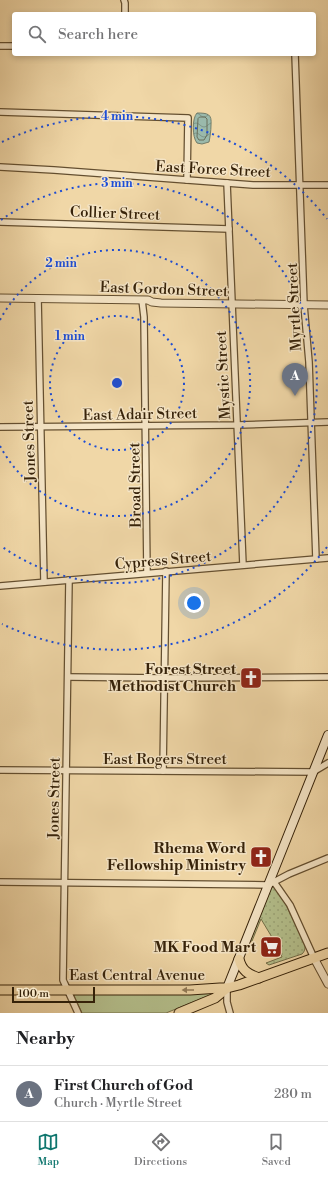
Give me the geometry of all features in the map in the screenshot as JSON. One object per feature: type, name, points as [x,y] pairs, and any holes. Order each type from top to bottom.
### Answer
[{"type":"highway","points":[[179,1013],[215,998],[227,988],[328,953]]},
{"type":"highway","points":[[239,959],[245,972],[259,978]]},
{"type":"highway","name":"East Central Avenue","points":[[0,990],[190,990],[227,988]]},
{"type":"main road","points":[[227,988],[271,883],[328,735]]},
{"type":"street","points":[[124,0],[125,12]]},
{"type":"street","points":[[0,46],[12,46]]},
{"type":"street","name":"Myrtle Street","points":[[294,56],[304,305],[308,346],[316,559]]},
{"type":"street","points":[[0,112],[188,118],[187,180]]},
{"type":"street","name":"East Force Street","points":[[0,167],[227,184],[328,185]]},
{"type":"street","name":"Mystic Street","points":[[227,184],[243,565]]},
{"type":"street","name":"Collier Street","points":[[0,222],[229,230]]},
{"type":"street","name":"East Gordon Street","points":[[0,298],[142,300],[161,303],[328,305]]},
{"type":"street","name":"Jones Street","points":[[38,298],[44,582]]},
{"type":"street","name":"Broad Street","points":[[142,300],[144,317],[146,426],[147,573]]},
{"type":"street","name":"East Adair Street","points":[[0,427],[238,425],[328,422]]},
{"type":"street","name":"Cypress Street","points":[[0,586],[328,558]]},
{"type":"street","points":[[163,771],[166,572]]},
{"type":"street","name":"Jones Street","points":[[69,580],[63,980],[66,990],[78,1013]]},
{"type":"street","points":[[68,677],[328,677]]},
{"type":"street","name":"East Rogers Street","points":[[0,770],[313,772],[328,764]]},
{"type":"street","points":[[0,882],[271,883],[328,858]]},
{"type":"street","points":[[271,883],[290,905],[314,958],[328,984]]},
{"type":"street","points":[[227,988],[227,1002],[230,1013]]},
{"type":"green space","points":[[273,887],[280,892],[305,945],[305,948],[302,954],[269,965],[266,963],[282,957],[279,949],[261,919],[252,941],[249,941],[271,888]]},
{"type":"green space","points":[[215,991],[215,993],[166,1013],[82,1013],[74,996],[75,994]]},
{"type":"water","points":[[197,113],[207,114],[211,118],[209,142],[202,144],[197,143],[193,132],[193,123]]},
{"type":"place","name":"First Church of God","points":[[295,396]]},
{"type":"place","name":"Forest Street Methodist Church","points":[[251,678]]},
{"type":"place","name":"Rhema Word Fellowship Ministry","points":[[261,857]]},
{"type":"place","name":"MK Food Mart","points":[[271,947]]}]
